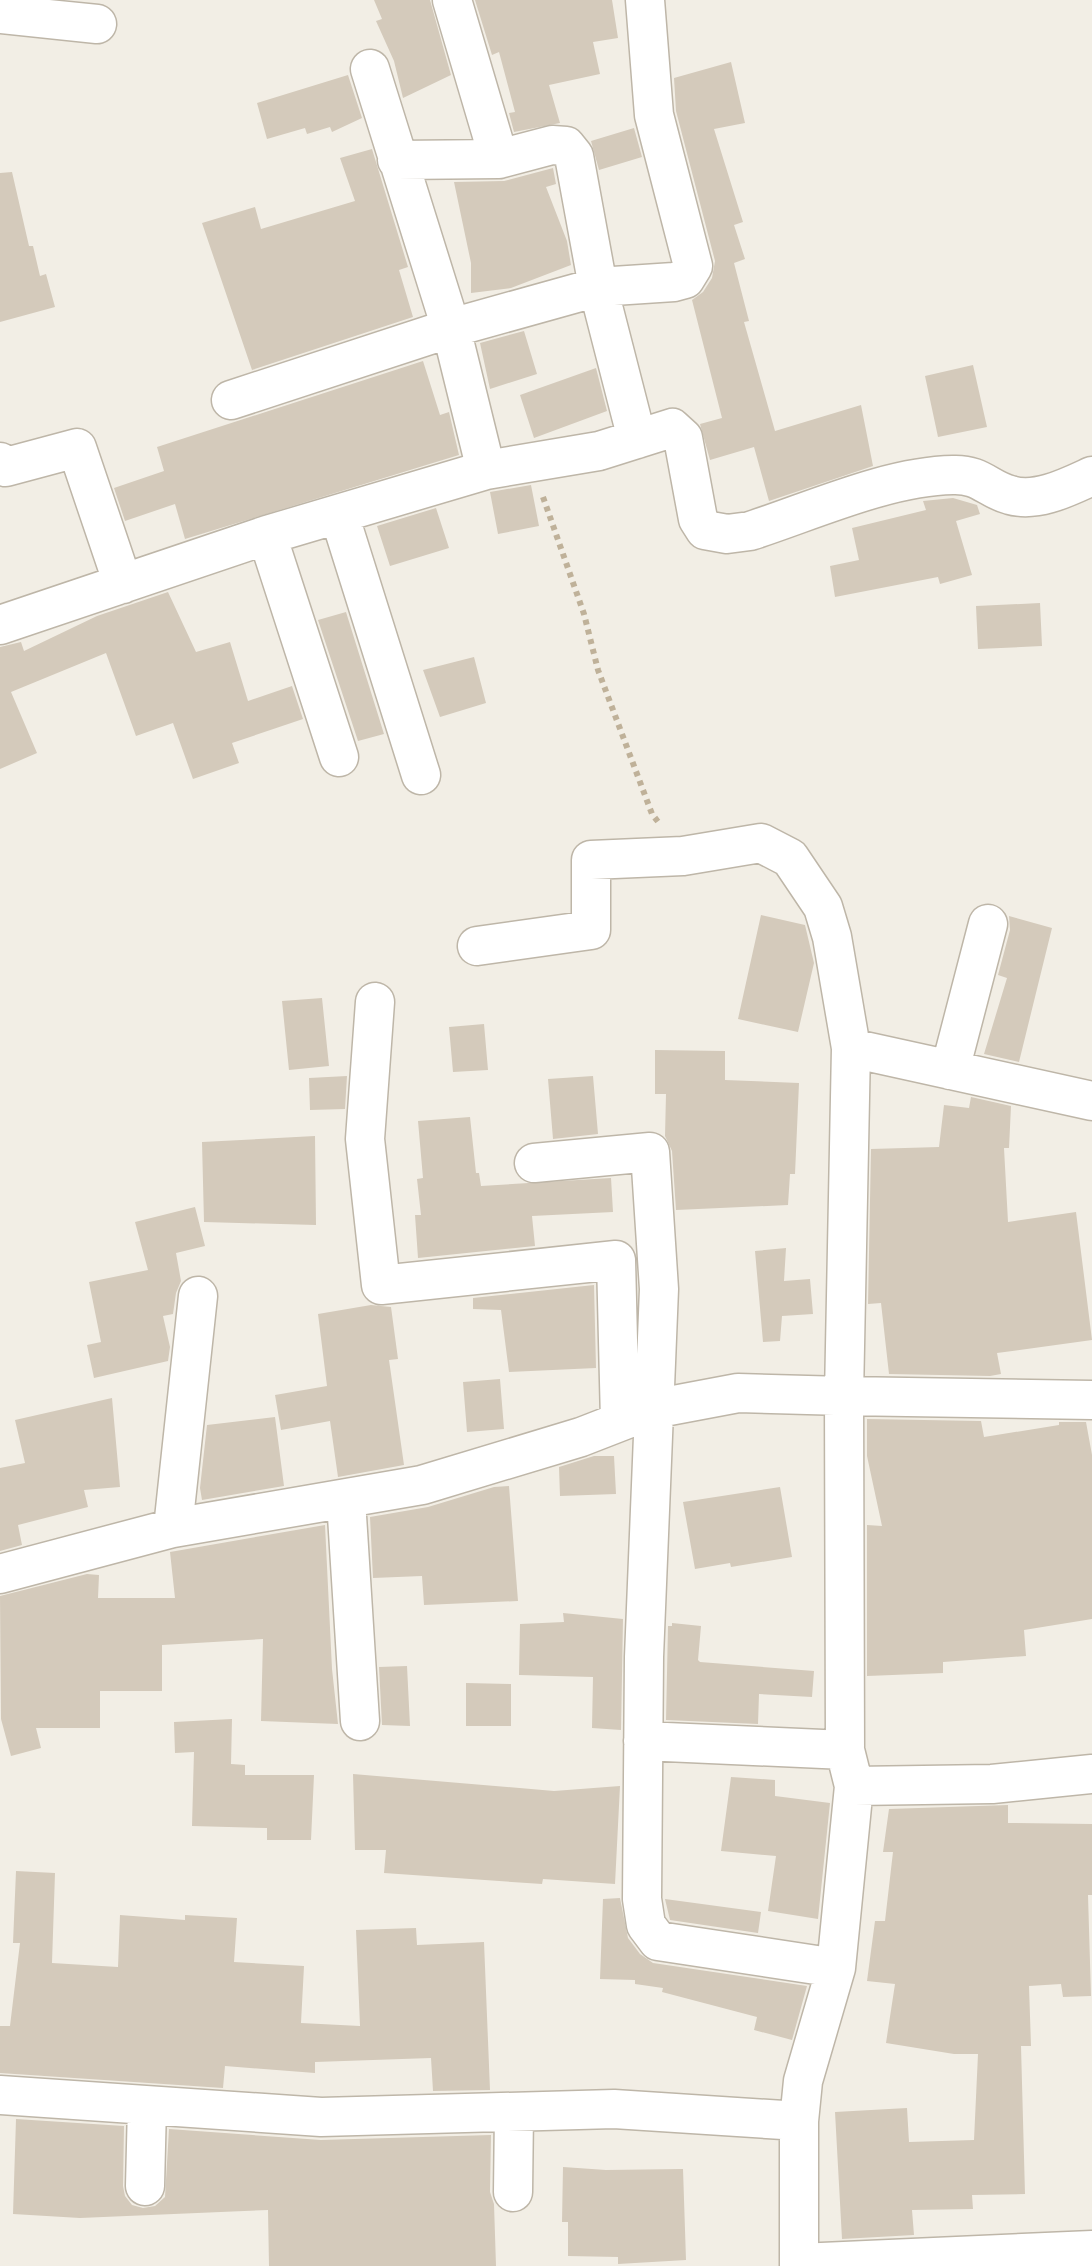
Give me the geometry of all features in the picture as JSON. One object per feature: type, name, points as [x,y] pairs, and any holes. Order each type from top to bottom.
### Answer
[{"type":"street","points":[[452,0],[500,159]]},
{"type":"street","points":[[231,400],[452,328],[598,286],[674,282],[690,274],[693,266],[654,115],[645,0]]},
{"type":"street","points":[[0,14],[97,24]]},
{"type":"street","points":[[370,69],[452,328],[486,470]]},
{"type":"street","points":[[397,160],[500,159],[552,145],[566,146],[574,156],[598,286],[637,439]]},
{"type":"street","points":[[0,625],[266,535],[486,470],[599,450],[672,428],[683,438],[698,519],[705,530],[727,534],[888,486],[950,475],[977,477],[1010,496],[1042,496],[1092,476]]},
{"type":"street","points":[[0,462],[6,467],[73,433],[123,584]]},
{"type":"street","points":[[339,514],[420,775]]},
{"type":"street","points":[[266,535],[339,757]]},
{"type":"street","points":[[477,946],[591,930],[591,860],[683,856],[761,843],[790,858],[823,907],[851,1048],[844,1396],[846,1750],[854,1786],[836,1968],[803,2081],[799,2121],[799,2265],[1092,2250]]},
{"type":"street","points":[[950,1070],[988,924]]},
{"type":"street","points":[[376,1002],[365,1139],[381,1285],[616,1260],[637,1415],[642,1900],[646,1925],[658,1941],[836,1968]]},
{"type":"street","points":[[851,1048],[1092,1100]]},
{"type":"street","points":[[534,1162],[650,1143],[659,1290],[637,1415]]},
{"type":"street","points":[[173,1528],[198,1296]]},
{"type":"street","points":[[0,1574],[173,1528],[422,1485],[485,1468],[637,1415],[738,1393],[1092,1400]]},
{"type":"street","points":[[346,1500],[360,1721]]},
{"type":"street","points":[[643,1742],[846,1750]]},
{"type":"street","points":[[854,1786],[992,1784],[1092,1774]]},
{"type":"street","points":[[0,2095],[321,2117],[614,2109],[799,2121]]},
{"type":"street","points":[[145,2186],[147,2106]]},
{"type":"street","points":[[513,2192],[514,2112]]},
{"type":"path","points":[[535,462],[546,511],[584,614],[598,670],[652,814],[683,856]]},
{"type":"building","points":[[374,0],[430,0],[451,75],[403,98],[394,61],[376,21],[382,19]]},
{"type":"building","points":[[475,0],[612,0],[618,38],[593,42],[600,74],[549,85],[560,123],[514,132],[509,113],[515,112],[499,52],[492,55]]},
{"type":"building","points":[[731,62],[745,123],[714,129],[743,222],[734,225],[745,259],[734,263],[749,321],[744,322],[775,431],[861,405],[873,466],[769,501],[754,447],[710,460],[700,424],[722,418],[692,300],[712,278],[715,261],[676,111],[674,78]]},
{"type":"building","points":[[348,75],[362,118],[332,132],[330,127],[307,134],[305,128],[267,139],[257,103]]},
{"type":"building","points":[[634,128],[642,157],[599,170],[591,141]]},
{"type":"building","points":[[372,149],[408,267],[399,270],[413,317],[252,370],[202,223],[255,207],[261,229],[355,201],[340,158]]},
{"type":"building","points":[[553,168],[556,184],[546,187],[567,241],[571,265],[511,288],[471,293],[471,263],[454,182],[504,181]]},
{"type":"building","points":[[12,172],[29,246],[33,246],[40,276],[46,274],[55,307],[0,322],[0,173]]},
{"type":"building","points":[[524,331],[537,374],[490,389],[480,343]]},
{"type":"building","points":[[423,361],[440,415],[449,412],[459,455],[185,539],[175,504],[125,521],[114,488],[164,471],[157,447]]},
{"type":"building","points":[[973,365],[987,427],[938,437],[925,376]]},
{"type":"building","points":[[596,368],[607,411],[534,438],[520,395]]},
{"type":"building","points":[[531,485],[539,526],[498,534],[490,492]]},
{"type":"building","points":[[953,498],[977,505],[980,514],[956,521],[972,575],[940,584],[938,577],[835,597],[830,566],[859,560],[852,528],[926,510],[923,501]]},
{"type":"building","points":[[436,508],[449,548],[390,566],[377,526]]},
{"type":"building","points":[[168,592],[196,652],[230,642],[248,701],[292,686],[303,719],[232,743],[239,763],[193,779],[173,723],[136,736],[106,653],[11,692],[37,753],[0,769],[0,647],[21,642],[24,651],[97,616]]},
{"type":"building","points":[[1040,603],[1042,646],[978,649],[976,606]]},
{"type":"building","points":[[346,612],[384,734],[358,741],[318,620]]},
{"type":"building","points":[[474,657],[486,703],[440,717],[423,670]]},
{"type":"building","points":[[761,915],[805,925],[814,963],[798,1032],[738,1019]]},
{"type":"building","points":[[1009,916],[1052,928],[1019,1062],[984,1054],[1007,978],[998,975],[1010,930]]},
{"type":"building","points":[[322,998],[329,1066],[289,1070],[282,1001]]},
{"type":"building","points":[[484,1024],[488,1070],[453,1072],[449,1027]]},
{"type":"building","points":[[655,1050],[725,1051],[725,1080],[799,1083],[795,1174],[790,1174],[788,1205],[676,1210],[672,1151],[665,1136],[666,1094],[655,1094]]},
{"type":"building","points":[[347,1076],[345,1109],[310,1110],[309,1078]]},
{"type":"building","points":[[593,1076],[598,1134],[553,1139],[548,1079]]},
{"type":"building","points":[[971,1097],[1011,1106],[1009,1148],[1004,1148],[1008,1222],[1076,1212],[1092,1340],[997,1353],[1001,1374],[990,1376],[889,1374],[881,1303],[868,1304],[871,1149],[939,1147],[944,1105],[969,1108]]},
{"type":"building","points":[[470,1117],[481,1186],[611,1178],[613,1212],[532,1216],[535,1246],[418,1258],[415,1215],[421,1215],[417,1179],[423,1178],[418,1121]]},
{"type":"building","points":[[315,1136],[316,1225],[204,1222],[202,1142]]},
{"type":"building","points":[[195,1207],[205,1246],[176,1253],[181,1281],[173,1314],[163,1316],[170,1347],[168,1361],[94,1378],[87,1345],[101,1342],[89,1282],[148,1270],[135,1222]]},
{"type":"building","points":[[786,1248],[784,1281],[810,1279],[813,1314],[782,1316],[780,1341],[763,1342],[755,1251]]},
{"type":"building","points":[[594,1285],[596,1368],[509,1372],[501,1310],[473,1309],[473,1298]]},
{"type":"building","points":[[371,1305],[391,1307],[398,1359],[389,1360],[404,1465],[338,1477],[330,1421],[281,1430],[275,1395],[327,1386],[318,1314]]},
{"type":"building","points":[[500,1379],[504,1429],[467,1432],[463,1382]]},
{"type":"building","points":[[112,1398],[120,1487],[84,1490],[88,1507],[18,1525],[22,1545],[0,1551],[0,1468],[25,1463],[15,1420]]},
{"type":"building","points":[[275,1417],[284,1486],[202,1500],[207,1425]]},
{"type":"building","points":[[867,1419],[981,1421],[984,1437],[1059,1422],[1086,1422],[1092,1455],[1092,1619],[1024,1630],[1026,1656],[943,1662],[943,1673],[867,1676],[867,1525],[882,1526],[867,1456]]},
{"type":"building","points":[[594,1456],[614,1456],[616,1494],[560,1496],[559,1467]]},
{"type":"building","points":[[509,1486],[518,1601],[424,1605],[422,1576],[373,1578],[370,1517]]},
{"type":"building","points":[[780,1487],[792,1557],[695,1569],[683,1502]]},
{"type":"building","points":[[325,1525],[338,1724],[261,1721],[263,1639],[162,1645],[162,1691],[100,1691],[100,1728],[36,1728],[41,1748],[11,1756],[1,1719],[0,1596],[87,1574],[99,1575],[98,1598],[175,1598],[170,1552]]},
{"type":"building","points":[[563,1613],[623,1619],[621,1730],[592,1728],[593,1677],[519,1675],[520,1624],[564,1622]]},
{"type":"building","points":[[668,1626],[701,1626],[700,1662],[814,1671],[812,1697],[759,1694],[758,1724],[666,1720]]},
{"type":"building","points":[[407,1666],[410,1726],[382,1725],[379,1667]]},
{"type":"building","points":[[466,1683],[511,1684],[511,1726],[466,1726]]},
{"type":"building","points":[[232,1719],[231,1764],[245,1765],[245,1775],[314,1775],[311,1840],[267,1840],[267,1828],[192,1826],[194,1752],[175,1753],[174,1722]]},
{"type":"building","points":[[353,1774],[554,1791],[620,1786],[615,1884],[543,1879],[542,1884],[384,1873],[386,1850],[355,1850]]},
{"type":"building","points":[[731,1777],[775,1780],[775,1796],[830,1803],[818,1919],[768,1911],[776,1856],[721,1851]]},
{"type":"building","points":[[1008,1805],[1008,1823],[1092,1824],[1092,1895],[1088,1895],[1091,1996],[1063,1997],[1061,1984],[1029,1986],[1031,2046],[1021,2046],[1025,2194],[972,2195],[973,2209],[912,2210],[914,2235],[842,2239],[835,2112],[907,2108],[909,2142],[974,2140],[978,2054],[886,2043],[895,1984],[867,1981],[875,1921],[885,1921],[893,1852],[883,1852],[889,1809]]},
{"type":"building","points":[[16,1871],[55,1873],[52,1963],[118,1967],[120,1915],[185,1920],[185,1915],[237,1918],[234,1962],[304,1966],[301,2023],[360,2026],[356,1930],[416,1928],[417,1945],[484,1942],[490,2090],[433,2091],[431,2058],[315,2062],[315,2073],[225,2066],[223,2088],[0,2073],[0,2026],[10,2026],[20,1943],[13,1943]]},
{"type":"building","points":[[620,1898],[628,1938],[653,1963],[807,1986],[792,2040],[754,2030],[757,2017],[662,1992],[663,1988],[635,1984],[635,1980],[600,1979],[603,1899]]},
{"type":"building","points":[[665,1899],[761,1912],[758,1933],[670,1920]]},
{"type":"building","points":[[16,2119],[124,2126],[125,2196],[132,2205],[143,2208],[155,2206],[165,2197],[169,2129],[321,2140],[491,2135],[490,2192],[494,2204],[496,2266],[269,2266],[268,2210],[80,2218],[13,2214]]},
{"type":"building","points":[[563,2167],[683,2169],[686,2260],[618,2264],[618,2257],[568,2256],[568,2222],[562,2222]]}]
